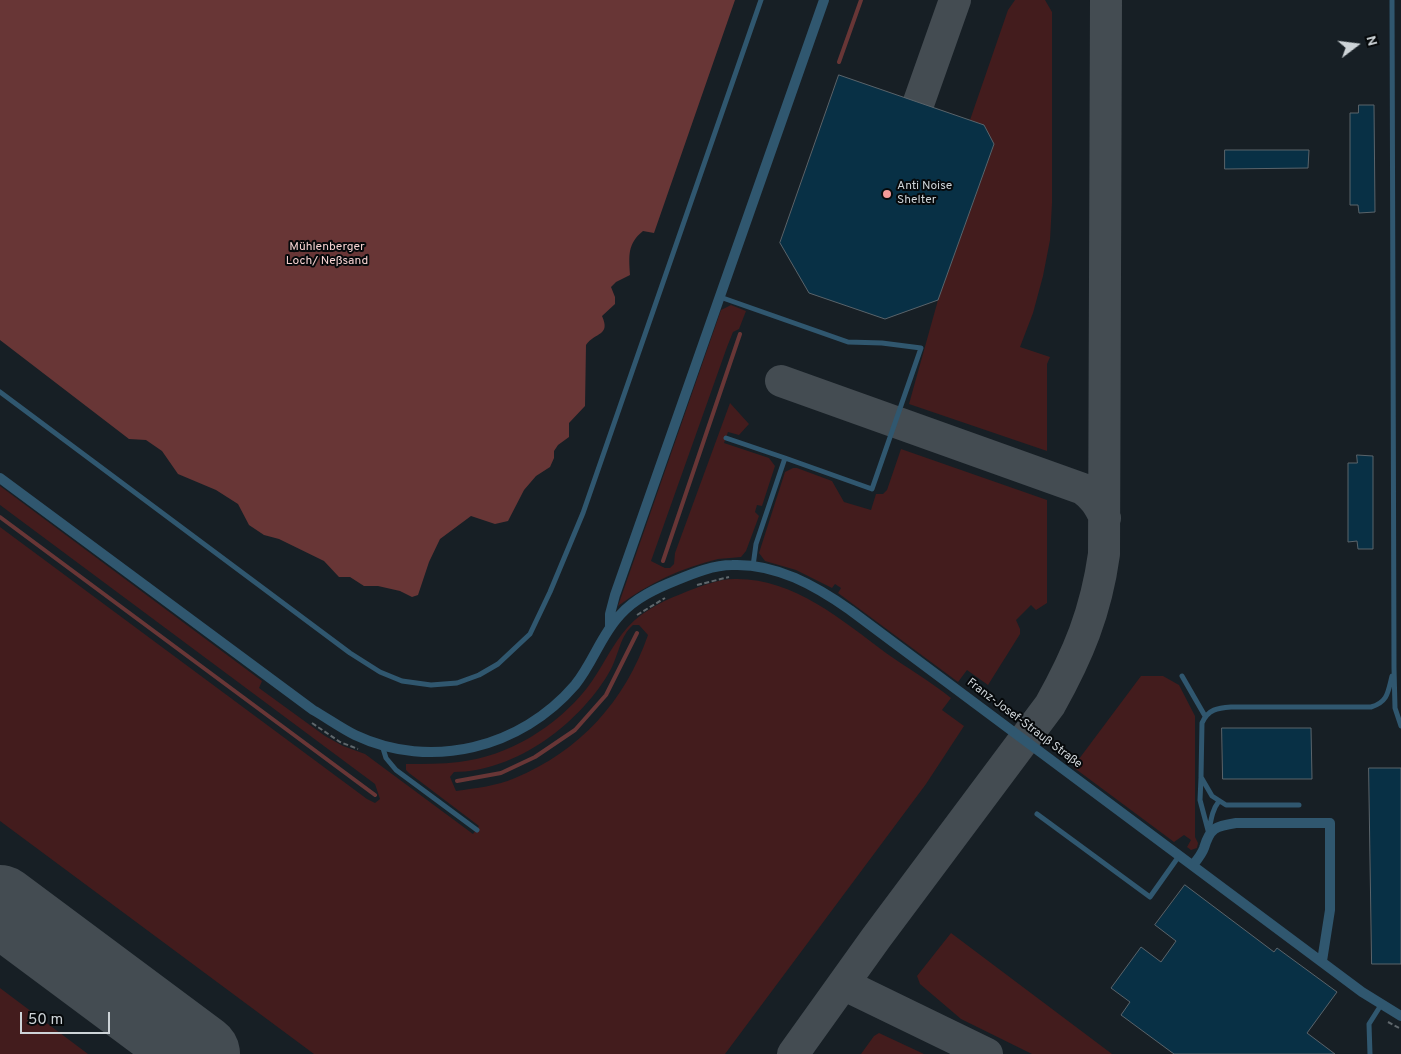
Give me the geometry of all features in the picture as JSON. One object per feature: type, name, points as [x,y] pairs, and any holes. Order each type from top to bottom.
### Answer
[{"type":"street","points":[[0,478],[313,710],[356,735],[382,744],[422,752],[450,751],[480,746],[511,734],[545,713],[565,696],[591,663],[610,627],[610,614],[615,596],[824,0]]},
{"type":"street","name":"Franz-Josef-Strauß Straße","points":[[610,627],[627,608],[663,585],[718,567],[731,565],[753,566],[805,582],[831,596],[1322,961],[1382,1005],[1401,1016]]},
{"type":"street","points":[[1193,865],[1204,850],[1209,834],[1220,826],[1236,823],[1330,823],[1330,910],[1322,961]]},
{"type":"lane","points":[[0,392],[342,647],[380,672],[402,681],[430,685],[457,683],[479,675],[498,664],[530,634],[561,566],[583,513],[761,0]]},
{"type":"lane","points":[[1392,0],[1394,668],[1395,708],[1401,726]]},
{"type":"lane","points":[[720,297],[848,342],[882,343],[921,348],[872,489],[726,438]]},
{"type":"lane","points":[[753,566],[756,544],[785,458]]},
{"type":"lane","points":[[1209,834],[1200,800],[1202,722],[1205,716],[1217,708],[1224,707],[1372,707],[1380,704],[1388,695],[1394,668]]},
{"type":"lane","points":[[1182,676],[1205,716]]},
{"type":"lane","points":[[382,744],[386,758],[396,770],[477,830]]},
{"type":"lane","points":[[1201,777],[1212,796],[1226,805],[1299,805]]},
{"type":"lane","points":[[1209,834],[1211,816],[1214,807],[1219,801]]},
{"type":"lane","points":[[1037,814],[1150,897],[1180,855]]},
{"type":"lane","points":[[1370,1054],[1369,1024],[1382,1005]]},
{"type":"shaded area","name":"Mühlenberger Loch/ Neßsand","points":[[0,0],[735,0],[654,233],[643,231],[634,241],[629,256],[630,275],[616,282],[611,287],[615,297],[615,304],[602,316],[605,327],[603,331],[586,345],[585,406],[569,423],[569,437],[558,445],[554,451],[554,458],[550,467],[536,476],[524,490],[508,521],[495,524],[471,516],[440,539],[429,562],[418,595],[412,597],[400,591],[378,586],[364,586],[350,577],[339,577],[324,561],[279,539],[264,535],[249,525],[238,504],[216,490],[178,474],[162,451],[146,440],[129,439],[0,340]]},
{"type":"shaded area","points":[[1015,0],[1045,0],[1052,12],[1052,203],[1050,240],[1033,313],[1020,347],[1050,357],[1047,364],[1047,451],[909,404],[938,300],[994,145],[984,125],[970,120],[1008,10]]},
{"type":"shaded area","points":[[731,305],[746,311],[739,329],[733,332],[727,347],[651,561],[665,568],[670,568],[674,564],[675,553],[730,403],[749,424],[739,435],[728,432],[724,443],[769,458],[775,466],[762,506],[757,505],[755,512],[759,516],[746,551],[741,557],[718,559],[678,572],[654,583],[618,606],[721,310]]},
{"type":"shaded area","points":[[901,449],[1047,500],[1047,603],[1036,610],[1031,605],[1016,620],[1020,634],[988,685],[967,670],[958,682],[838,593],[841,588],[835,584],[832,588],[796,570],[765,561],[759,553],[785,472],[797,468],[832,481],[844,502],[871,510],[876,494],[883,494],[887,490]]},
{"type":"shaded area","points":[[0,486],[262,681],[259,688],[325,736],[343,746],[365,754],[473,834],[479,826],[409,773],[406,770],[406,764],[446,763],[478,759],[513,746],[530,737],[546,727],[575,702],[592,681],[622,634],[641,615],[673,597],[721,580],[756,581],[777,586],[797,593],[816,603],[951,698],[942,710],[964,726],[926,784],[725,1054],[314,1054],[0,821],[0,527],[367,799],[375,803],[380,799],[375,784],[0,505]],"holes":[[[633,625],[639,625],[648,635],[627,681],[613,702],[580,738],[560,754],[508,781],[456,791],[450,777],[454,772],[477,770],[501,763],[545,740],[565,725],[598,689],[614,663],[625,634]]]},
{"type":"shaded area","points":[[1141,676],[1163,676],[1179,685],[1195,716],[1195,837],[1198,843],[1197,848],[1191,850],[1187,847],[1191,840],[1184,835],[1174,842],[1073,767]]},
{"type":"shaded area","points":[[951,933],[1112,1054],[1032,1054],[961,1019],[920,984],[917,976]]},
{"type":"shaded area","points":[[0,988],[88,1054],[0,1054]]},
{"type":"shaded area","points":[[879,1033],[924,1054],[861,1054],[874,1036]]},
{"type":"building","name":"Anti Noise Shelter","points":[[839,75],[984,125],[994,144],[938,300],[885,319],[809,293],[780,243]]},
{"type":"building","points":[[1359,105],[1374,105],[1375,212],[1359,213],[1358,205],[1350,205],[1350,113],[1358,113]]},
{"type":"building","points":[[1225,150],[1309,150],[1308,168],[1225,169]]},
{"type":"building","points":[[1357,455],[1373,456],[1373,549],[1358,549],[1357,541],[1348,542],[1348,463],[1357,463]]},
{"type":"building","points":[[1222,728],[1311,728],[1312,779],[1223,779]]},
{"type":"building","points":[[1369,768],[1401,768],[1401,964],[1372,964]]},
{"type":"building","points":[[1185,885],[1274,952],[1277,948],[1337,992],[1307,1033],[1335,1054],[1174,1054],[1121,1015],[1130,1002],[1111,988],[1141,947],[1161,962],[1176,941],[1155,925]]},
{"type":"waterway","points":[[839,62],[861,0]]},
{"type":"waterway","points":[[663,561],[740,334]]},
{"type":"waterway","points":[[0,517],[375,795]]},
{"type":"waterway","points":[[457,781],[501,773],[535,757],[575,730],[606,695],[637,633]]},
{"type":"taxiway","points":[[904,144],[955,0]]},
{"type":"taxiway","points":[[793,1054],[876,938],[1050,705],[1077,651],[1091,614],[1101,575],[1104,554],[1106,0]]},
{"type":"taxiway","points":[[781,381],[1083,489],[1096,502],[1105,518]]},
{"type":"taxiway","points":[[843,984],[987,1054]]},
{"type":"runway","points":[[0,905],[200,1054]]},
{"type":"place","name":"Anti Noise Shelter","points":[[887,194]]}]
